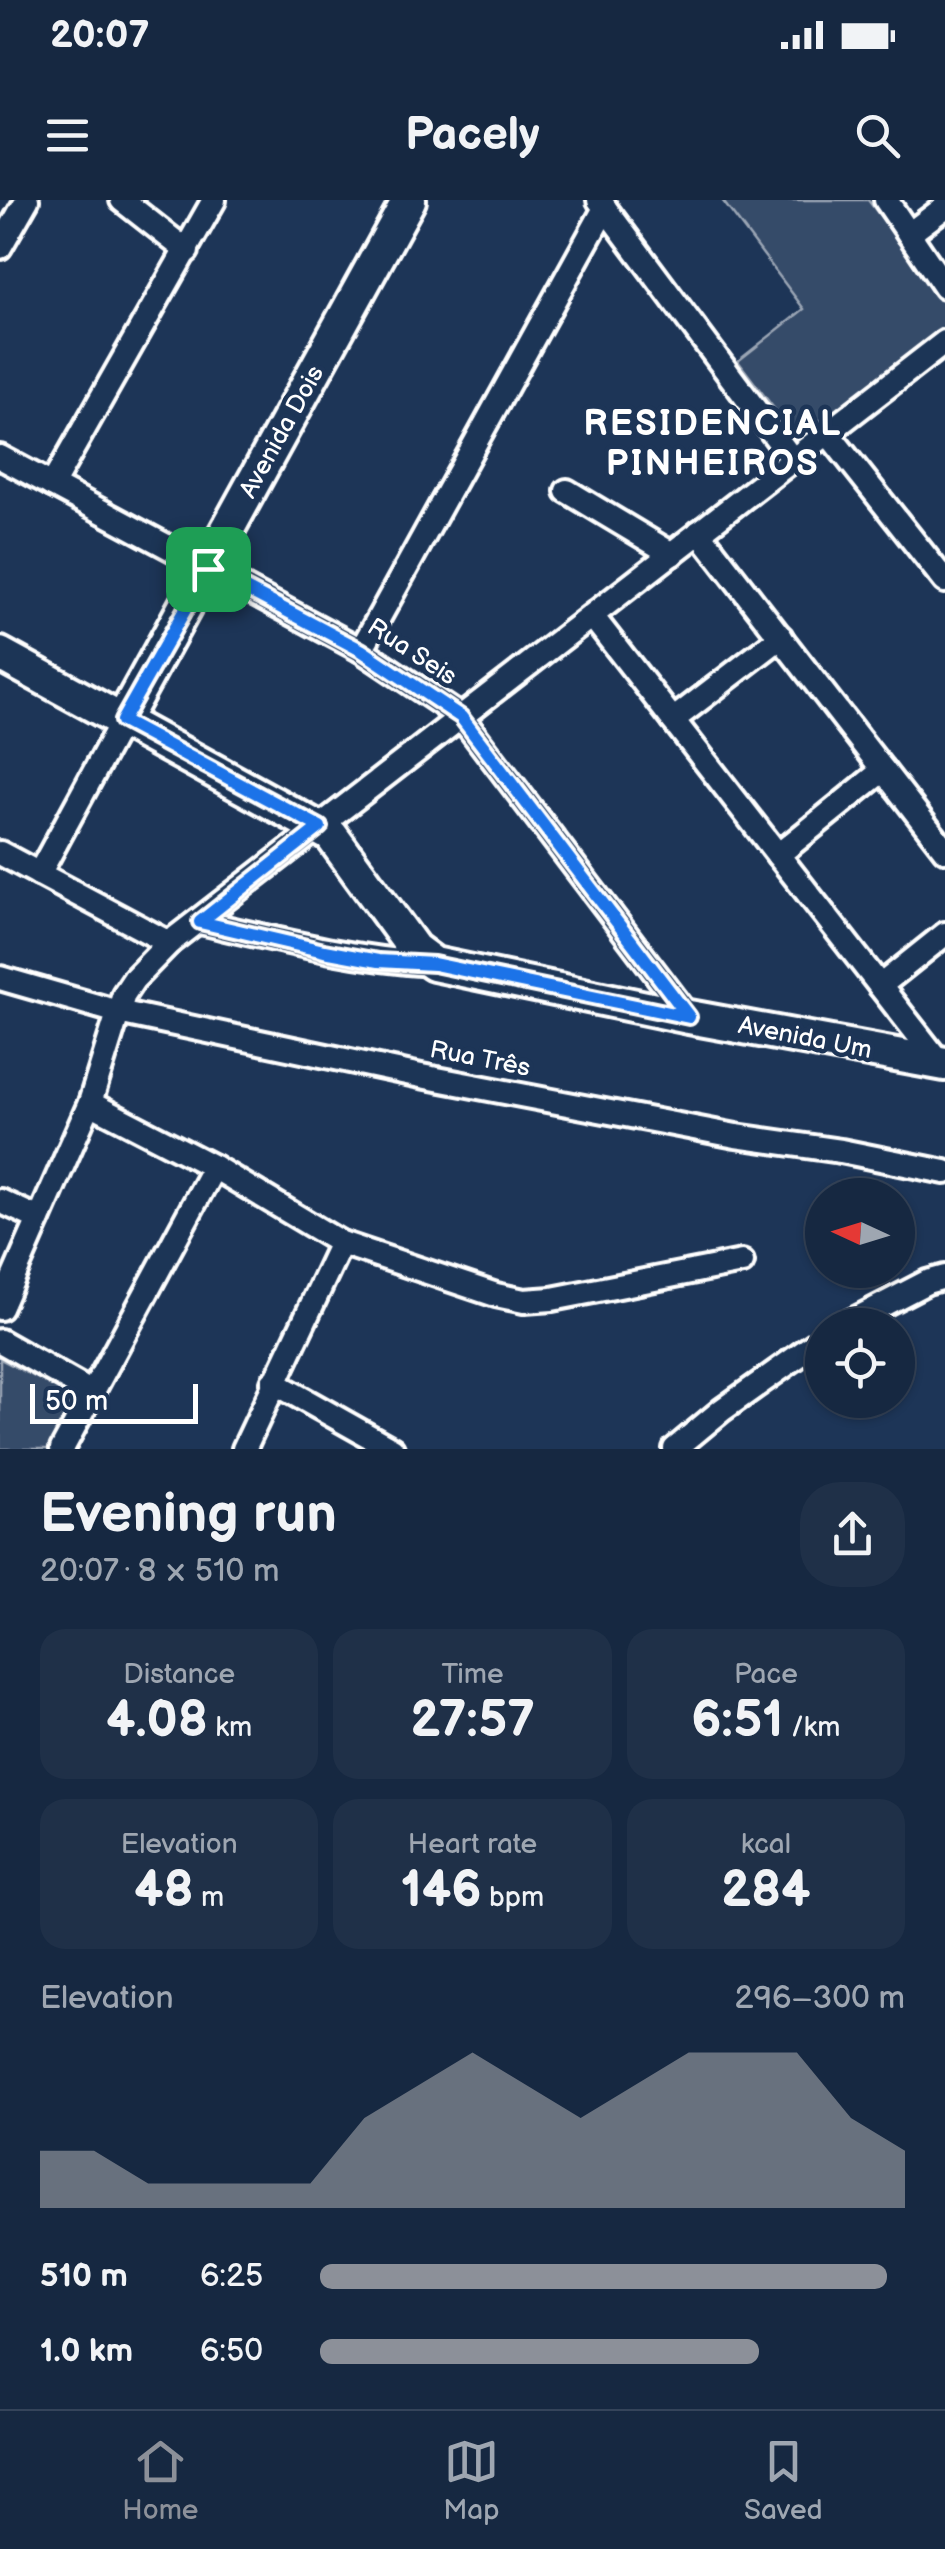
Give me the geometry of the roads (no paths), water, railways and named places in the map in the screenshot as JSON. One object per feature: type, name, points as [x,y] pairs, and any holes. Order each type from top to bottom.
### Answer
[{"type":"street","points":[[0,247],[27,200]]},
{"type":"street","points":[[122,200],[187,251]]},
{"type":"street","points":[[52,485],[214,200]]},
{"type":"street","name":"Avenida Dois","points":[[39,874],[409,200]]},
{"type":"street","points":[[886,200],[945,287]]},
{"type":"street","points":[[361,650],[602,204],[792,460]]},
{"type":"street","points":[[909,234],[945,207]]},
{"type":"street","points":[[0,1308],[90,1103],[118,1012],[134,979],[169,944],[945,342]]},
{"type":"street","points":[[827,432],[945,582]]},
{"type":"street","name":"Rua Seis","points":[[0,456],[361,650],[461,717],[689,1017]]},
{"type":"street","points":[[567,492],[672,554]]},
{"type":"street","points":[[700,532],[945,850]]},
{"type":"street","points":[[592,616],[943,1064]]},
{"type":"street","points":[[673,720],[781,638]]},
{"type":"street","points":[[0,654],[320,827],[341,846],[414,949],[434,964]]},
{"type":"street","points":[[778,855],[883,770]]},
{"type":"street","points":[[0,852],[169,944]]},
{"type":"street","points":[[200,922],[378,961],[434,964]]},
{"type":"street","points":[[880,986],[945,934]]},
{"type":"street","name":"Avenida Um","points":[[434,964],[943,1064]]},
{"type":"street","name":"Rua Três","points":[[4,979],[118,1012],[458,1083],[945,1172]]},
{"type":"street","points":[[90,1103],[214,1167],[341,1243],[496,1295],[524,1301],[552,1300],[742,1262]]},
{"type":"street","points":[[62,1449],[214,1167]]},
{"type":"street","points":[[0,1201],[39,1219]]},
{"type":"street","points":[[244,1449],[341,1243]]},
{"type":"street","points":[[877,1308],[945,1277]]},
{"type":"street","points":[[0,1341],[94,1394]]},
{"type":"street","points":[[675,1449],[805,1351]]},
{"type":"street","points":[[274,1382],[392,1449]]},
{"type":"district","name":"RESIDENCIAL PINHEIROS","points":[[713,444]]}]
